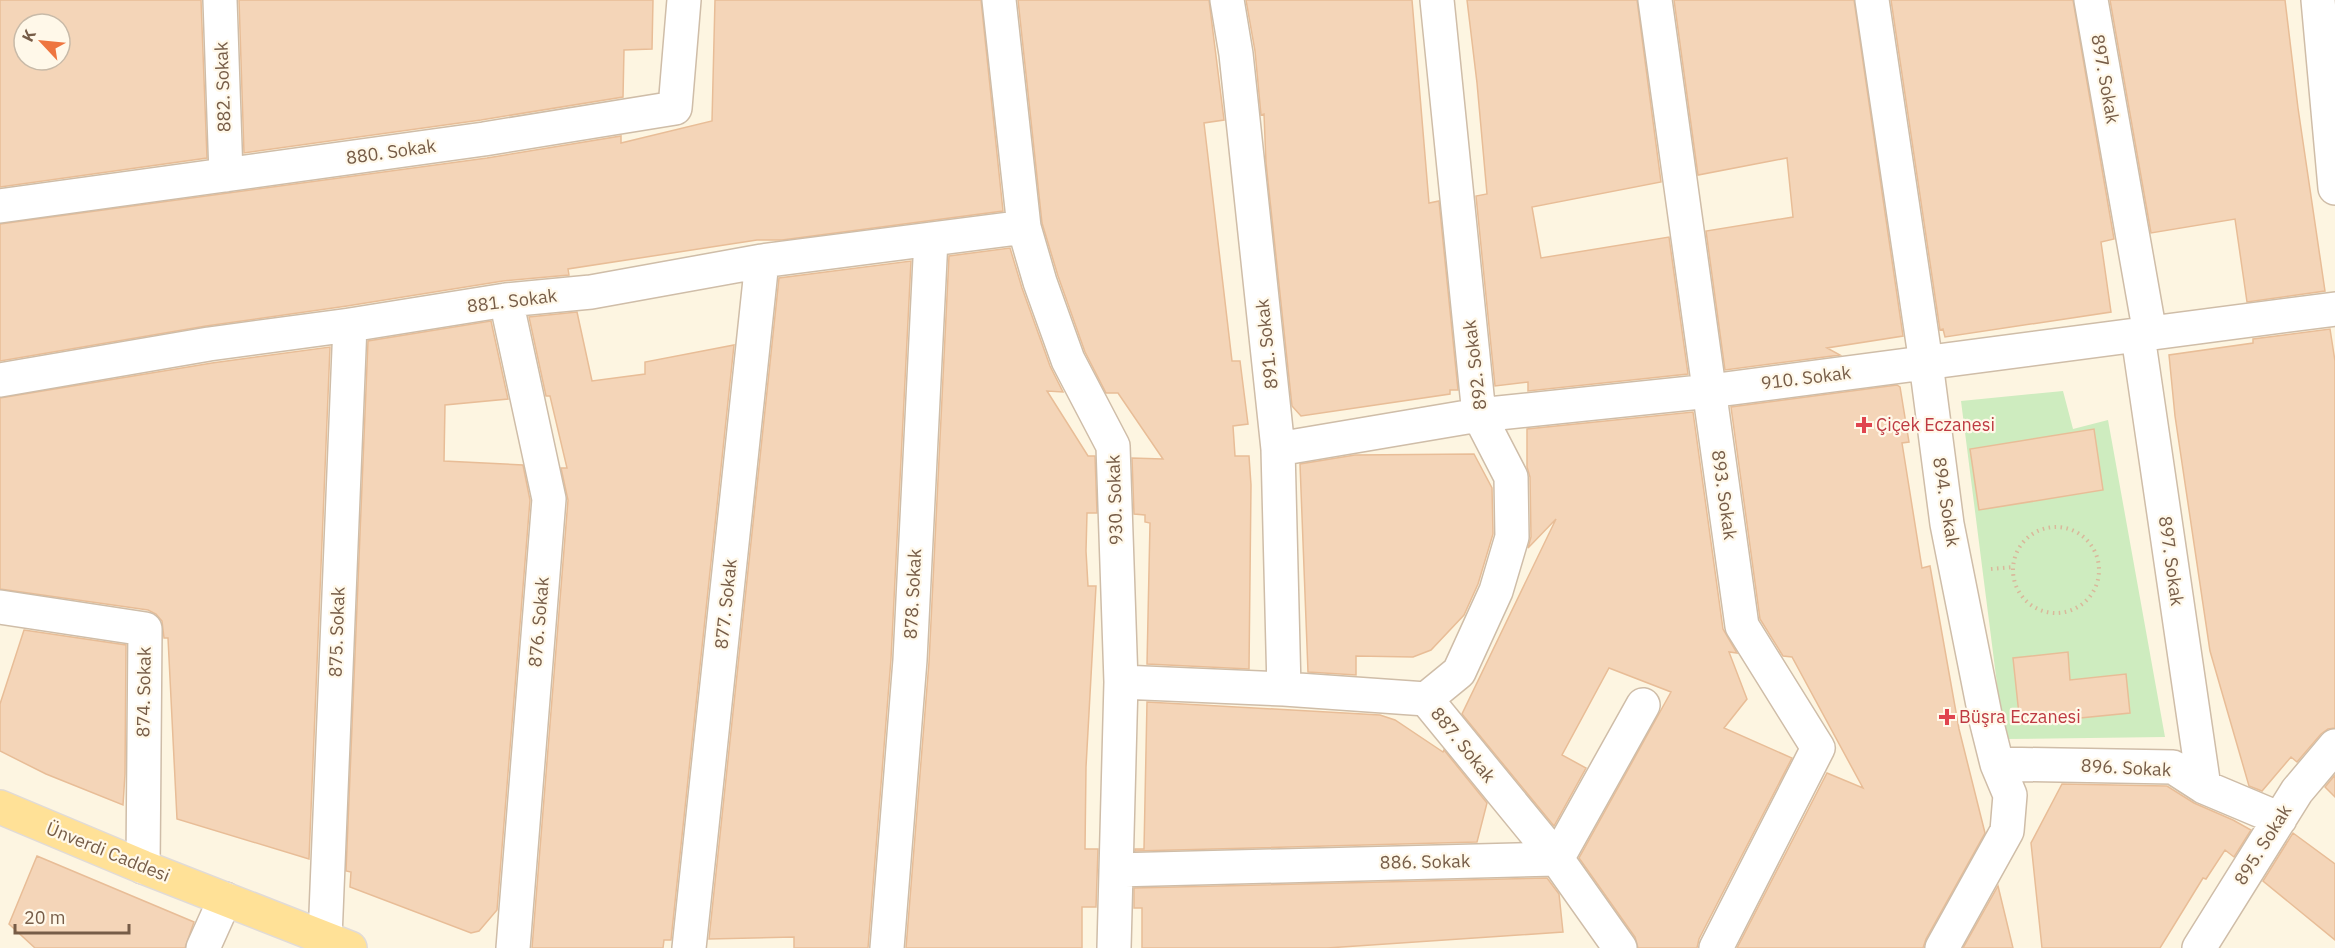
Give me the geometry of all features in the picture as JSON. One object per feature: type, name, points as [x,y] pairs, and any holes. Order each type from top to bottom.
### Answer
[{"type":"main road","name":"Ünverdi Caddesi","points":[[0,807],[143,867],[337,943]]},
{"type":"street","name":"882. Sokak","points":[[220,0],[226,175]]},
{"type":"street","name":"880. Sokak","points":[[0,206],[484,139],[675,108],[684,0]]},
{"type":"street","name":"930. Sokak","points":[[999,0],[1024,227],[1040,282],[1068,360],[1113,446],[1121,682],[1114,948]]},
{"type":"street","name":"891. Sokak","points":[[1227,0],[1236,54],[1278,448],[1284,689]]},
{"type":"street","name":"892. Sokak","points":[[1426,699],[1459,672],[1496,591],[1512,537],[1511,477],[1479,415],[1437,0]]},
{"type":"street","name":"893. Sokak","points":[[1655,0],[1742,626],[1818,748],[1716,948]]},
{"type":"street","name":"894. Sokak","points":[[1872,0],[1926,363],[1947,524],[1997,764],[2010,795],[2007,831],[1942,948]]},
{"type":"street","name":"897. Sokak","points":[[2091,0],[2144,335],[2205,787]]},
{"type":"street","points":[[2318,0],[2335,188]]},
{"type":"street","name":"881. Sokak","points":[[0,380],[209,344],[350,325],[506,300],[591,292],[762,261],[1024,227]]},
{"type":"street","name":"878. Sokak","points":[[887,948],[910,660],[931,239]]},
{"type":"street","name":"877. Sokak","points":[[689,948],[762,261]]},
{"type":"street","name":"876. Sokak","points":[[506,300],[549,499],[513,948]]},
{"type":"street","name":"910. Sokak","points":[[1278,448],[1479,415],[1710,391],[2335,309]]},
{"type":"street","name":"875. Sokak","points":[[337,943],[350,325]]},
{"type":"street","name":"874. Sokak","points":[[0,607],[145,629],[143,867]]},
{"type":"street","name":"887. Sokak","points":[[1121,682],[1284,689],[1426,699],[1557,859],[1620,948]]},
{"type":"street","points":[[1557,859],[1643,705]]},
{"type":"street","name":"895. Sokak","points":[[2199,948],[2297,790],[2335,746]]},
{"type":"street","name":"896. Sokak","points":[[1997,764],[2174,767],[2205,787],[2280,819]]},
{"type":"street","name":"886. Sokak","points":[[1116,870],[1557,859]]},
{"type":"street","points":[[203,948],[225,899]]},
{"type":"path","points":[[2057,527],[2071,530],[2084,537],[2093,548],[2099,562],[2099,576],[2095,590],[2086,602],[2074,610],[2061,613],[2047,612],[2029,603],[2016,587],[2013,573],[2015,559],[2021,546],[2030,537],[2043,530],[2057,527]]},
{"type":"green space","points":[[2063,391],[2073,429],[2108,420],[2165,737],[2004,739],[1961,401]]},
{"type":"building","points":[[0,0],[201,0],[207,158],[0,187]]},
{"type":"building","points":[[239,0],[653,0],[652,49],[624,50],[623,97],[481,120],[244,153]]},
{"type":"building","points":[[715,0],[981,0],[1003,211],[782,240],[757,240],[568,269],[569,275],[503,281],[206,326],[0,361],[0,224],[487,158],[621,136],[621,143],[712,121]]},
{"type":"building","points":[[1018,0],[1209,0],[1224,120],[1204,123],[1232,361],[1240,361],[1248,424],[1233,426],[1235,456],[1249,456],[1251,485],[1249,669],[1147,664],[1150,523],[1145,522],[1145,515],[1134,514],[1132,458],[1163,459],[1118,393],[1106,393],[1085,352],[1058,276],[1042,223]]},
{"type":"building","points":[[1246,0],[1412,0],[1429,203],[1439,201],[1458,390],[1450,390],[1450,394],[1301,416],[1292,406],[1266,163],[1264,114],[1261,115],[1255,51]]},
{"type":"building","points":[[1467,0],[1637,0],[1661,182],[1532,207],[1541,258],[1669,237],[1688,374],[1528,391],[1528,382],[1495,386],[1476,196],[1487,194]]},
{"type":"building","points":[[1674,0],[1854,0],[1903,336],[1827,348],[1840,355],[1725,370],[1706,231],[1793,217],[1787,158],[1698,175]]},
{"type":"building","points":[[1891,0],[2073,0],[2114,239],[2101,242],[2111,312],[1945,337],[1943,329],[1940,330]]},
{"type":"building","points":[[2110,0],[2285,0],[2298,108],[2325,291],[2247,302],[2235,219],[2151,233]]},
{"type":"building","points":[[1010,248],[1050,366],[1063,392],[1047,391],[1088,456],[1095,456],[1097,513],[1087,513],[1086,551],[1088,586],[1096,586],[1086,767],[1085,849],[1098,849],[1096,907],[1082,907],[1082,948],[906,948],[929,662],[949,256]]},
{"type":"building","points":[[911,261],[891,659],[868,948],[794,948],[794,937],[709,939],[779,278]]},
{"type":"building","points":[[577,312],[592,381],[645,374],[645,362],[734,345],[671,940],[664,940],[663,948],[532,948],[568,500],[561,468],[567,468],[550,396],[546,396],[529,317]]},
{"type":"building","points":[[491,321],[508,399],[445,405],[444,461],[523,465],[530,500],[497,910],[479,931],[471,933],[350,887],[351,872],[346,871],[368,341]]},
{"type":"building","points":[[2330,329],[2335,361],[2335,728],[2328,729],[2321,734],[2297,762],[2291,757],[2262,791],[2249,786],[2210,651],[2175,416],[2169,355],[2253,343],[2253,339]]},
{"type":"building","points":[[330,347],[309,859],[177,819],[168,638],[164,638],[162,621],[156,614],[148,610],[0,589],[0,398],[212,363]]},
{"type":"building","points":[[1897,385],[1900,387],[1909,442],[1902,443],[1922,568],[1930,566],[1959,729],[1985,833],[1923,948],[1737,948],[1827,773],[1863,788],[1792,657],[1783,656],[1760,619],[1731,407]]},
{"type":"building","points":[[1693,412],[1723,629],[1737,653],[1729,652],[1747,699],[1724,728],[1792,758],[1699,939],[1697,948],[1638,948],[1635,937],[1579,858],[1671,692],[1609,668],[1562,755],[1586,768],[1554,826],[1462,714],[1556,519],[1528,548],[1531,537],[1527,429]]},
{"type":"building","points":[[2094,429],[2103,490],[1979,510],[1970,449]]},
{"type":"building","points":[[1474,454],[1492,488],[1493,534],[1478,584],[1464,615],[1431,650],[1413,657],[1356,656],[1356,675],[1308,672],[1300,464],[1355,455]]},
{"type":"building","points":[[24,630],[126,645],[123,805],[46,774],[0,751],[0,704]]},
{"type":"building","points":[[2068,652],[2070,680],[2126,674],[2130,713],[2020,724],[2013,658]]},
{"type":"building","points":[[1147,702],[1380,715],[1395,720],[1443,752],[1444,750],[1487,803],[1477,842],[1135,851],[1135,849],[1144,849]]},
{"type":"building","points":[[2335,775],[2335,797],[2325,787]]},
{"type":"building","points":[[2062,784],[2167,786],[2194,803],[2251,830],[2234,857],[2225,850],[2206,879],[2203,878],[2160,948],[2042,948],[2031,843]]},
{"type":"building","points":[[2293,833],[2335,864],[2335,940],[2263,881]]},
{"type":"building","points":[[37,856],[194,922],[185,948],[35,948],[9,924]]},
{"type":"building","points":[[1547,878],[1559,894],[1563,932],[1327,948],[1142,948],[1142,908],[1134,908],[1134,888]]},
{"type":"building","points":[[1998,886],[2013,948],[1963,948]]},
{"type":"place","name":"Çiçek Eczanesi","points":[[1864,425]]},
{"type":"place","name":"Büşra Eczanesi","points":[[1947,717]]}]
